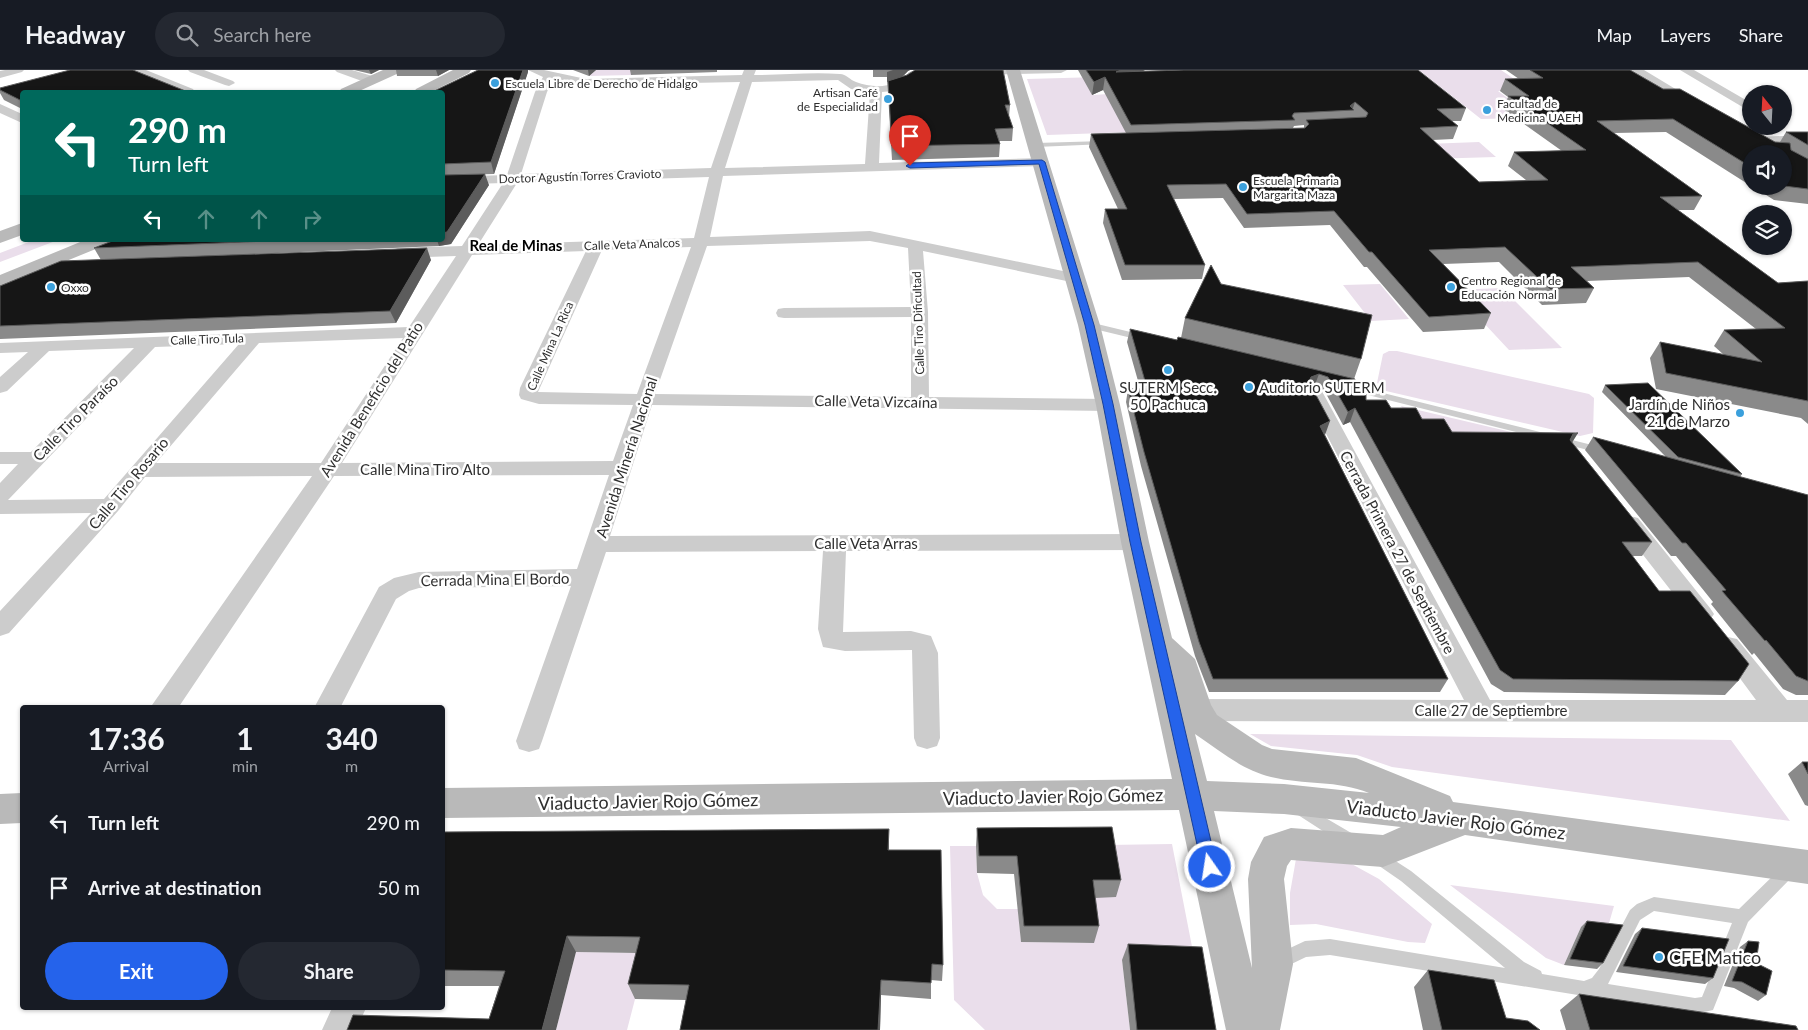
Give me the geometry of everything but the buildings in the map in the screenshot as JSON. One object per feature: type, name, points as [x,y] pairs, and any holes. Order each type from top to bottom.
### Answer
[{"type":"main road","points":[[426,90],[464,70]]},
{"type":"main road","points":[[443,90],[478,70]]},
{"type":"main road","points":[[1013,71],[1089,325],[1108,404],[1135,542],[1158,643],[1184,668],[1185,710],[1193,795],[1247,1030]]},
{"type":"main road","points":[[351,90],[400,72]]},
{"type":"main road","points":[[370,90],[400,72]]},
{"type":"main road","points":[[0,237],[20,230]]},
{"type":"main road","points":[[0,282],[97,242]]},
{"type":"main road","points":[[1185,710],[1250,755],[1272,763],[1356,772],[1464,819]]},
{"type":"main road","name":"Viaducto Javier Rojo Gómez","points":[[445,803],[1193,795],[1284,799],[1464,819],[1801,866]]},
{"type":"main road","points":[[0,809],[20,808]]},
{"type":"main road","points":[[1260,1030],[1273,964],[1266,879],[1268,862],[1277,850],[1291,844],[1383,851],[1464,819]]},
{"type":"street","points":[[0,75],[18,70]]},
{"type":"street","points":[[136,70],[182,90]]},
{"type":"street","points":[[194,70],[225,82],[195,90]]},
{"type":"street","points":[[341,70],[375,80]]},
{"type":"street","points":[[958,72],[1061,70]]},
{"type":"street","points":[[1636,70],[1709,113]]},
{"type":"street","points":[[1686,70],[1742,103]]},
{"type":"street","points":[[541,73],[586,82],[748,75],[843,74],[848,84],[876,89],[904,84],[910,81],[915,72]]},
{"type":"street","name":"Avenida Beneficio del Patio","points":[[165,705],[327,470],[513,178],[541,92],[541,73]]},
{"type":"street","name":"Avenida Minería Nacional","points":[[529,741],[597,544],[620,468],[701,242],[717,171],[748,75]]},
{"type":"street","points":[[872,166],[876,89]]},
{"type":"street","points":[[0,108],[20,118]]},
{"type":"street","points":[[1792,131],[1806,139]]},
{"type":"street","points":[[1741,132],[1763,145]]},
{"type":"street","points":[[1756,141],[1806,139]]},
{"type":"street","name":"Doctor Agustín Torres Cravioto","points":[[445,181],[872,166],[1039,154]]},
{"type":"street","name":"Calle Veta Analcos","points":[[380,254],[870,236],[1076,278]]},
{"type":"street","name":"Calle Tiro Dificultad","points":[[915,245],[920,312],[920,401]]},
{"type":"street","name":"Calle Mina La Rica","points":[[596,246],[529,388],[528,395],[539,398],[644,399]]},
{"type":"street","points":[[35,268],[74,266]]},
{"type":"street","points":[[784,313],[920,312]]},
{"type":"street","name":"Calle Tiro Tula","points":[[0,348],[414,332]]},
{"type":"street","name":"Calle Tiro Rosario","points":[[0,627],[110,506],[254,338]]},
{"type":"street","name":"Calle Tiro Paraíso","points":[[0,495],[34,458],[151,341]]},
{"type":"street","points":[[0,387],[45,346]]},
{"type":"street","name":"Cerrada Primera 27 de Septiembre","points":[[1315,395],[1482,710]]},
{"type":"street","name":"Calle Veta Vizcaína","points":[[644,399],[1108,404]]},
{"type":"street","points":[[0,458],[34,458]]},
{"type":"street","name":"Calle Mina Tiro Alto","points":[[139,470],[620,468]]},
{"type":"street","points":[[0,508],[110,506]]},
{"type":"street","points":[[1618,507],[1778,710]]},
{"type":"street","name":"Calle Veta Arras","points":[[597,544],[1135,542]]},
{"type":"street","points":[[835,543],[830,629],[832,640],[845,642],[911,640],[922,643],[926,653],[926,738]]},
{"type":"street","name":"Cerrada Mina El Bordo","points":[[329,705],[387,593],[402,584],[419,580],[586,577]]},
{"type":"street","name":"Calle 27 de Septiembre","points":[[1185,710],[1808,711]]},
{"type":"street","points":[[339,1030],[347,1010]]},
{"type":"lane","points":[[1039,154],[1108,143]]},
{"type":"lane","points":[[1089,325],[1157,342]]},
{"type":"lane","points":[[1341,386],[1610,452]]},
{"type":"lane","points":[[1284,799],[1406,876],[1518,968],[1543,981]]},
{"type":"lane","points":[[1273,964],[1305,949],[1330,947],[1695,1006],[1707,1004],[1742,917],[1801,866]]},
{"type":"lane","points":[[1584,989],[1597,985],[1605,975],[1635,915],[1642,908],[1654,904],[1742,917]]},
{"type":"shaded area","points":[[596,70],[632,70],[631,75],[589,76]]},
{"type":"shaded area","points":[[1419,70],[1501,70],[1523,85],[1515,90],[1498,91],[1521,108],[1563,117],[1481,119]]},
{"type":"shaded area","points":[[1135,76],[1089,89],[1093,95],[1109,94],[1133,132],[1047,135],[1027,79]]},
{"type":"shaded area","points":[[1479,142],[1496,157],[1361,161],[1347,147]]},
{"type":"shaded area","points":[[29,242],[53,242],[0,262],[0,253]]},
{"type":"shaded area","points":[[1380,284],[1409,319],[1371,321],[1343,285]]},
{"type":"shaded area","points":[[1502,288],[1562,348],[1509,350],[1453,290]]},
{"type":"shaded area","points":[[1389,351],[1397,351],[1589,394],[1594,398],[1593,433],[1580,436],[1386,391],[1377,383],[1383,354]]},
{"type":"shaded area","points":[[1401,406],[1545,440],[1459,445],[1410,422]]},
{"type":"shaded area","points":[[1250,734],[1731,740],[1790,821],[1392,767],[1357,755],[1271,746]]},
{"type":"shaded area","points":[[1172,844],[1195,962],[1122,960],[1130,1030],[985,1030],[954,1000],[950,846],[976,846],[977,873],[983,895],[997,909],[1018,909],[1021,942],[1094,943],[1088,898],[1107,845]]},
{"type":"shaded area","points":[[1296,859],[1348,862],[1379,879],[1432,924],[1425,943],[1408,942],[1316,924],[1290,925],[1290,893]]},
{"type":"shaded area","points":[[1450,885],[1614,906],[1607,930],[1581,927],[1564,965],[1546,958]]},
{"type":"shaded area","points":[[576,952],[647,953],[627,1030],[556,1030]]},
{"type":"place","name":"Escuela Libre de Derecho de Hidalgo","points":[[495,83]]},
{"type":"place","name":"Artisan Café de Especialidad","points":[[888,99]]},
{"type":"place","name":"Facultad de Medicina UAEH","points":[[1487,110]]},
{"type":"place","name":"Escuela Primaria Margarita Maza","points":[[1243,187]]},
{"type":"place","name":"Oxxo","points":[[51,287]]},
{"type":"place","name":"Centro Regional de Educación Normal","points":[[1451,287]]},
{"type":"place","name":"SUTERM Secc. 50 Pachuca","points":[[1168,370]]},
{"type":"place","name":"Auditorio SUTERM","points":[[1249,387]]},
{"type":"place","name":"Jardín de Niños 21 de Marzo","points":[[1740,413]]},
{"type":"place","name":"CFE Matico","points":[[1659,957]]},
{"type":"district","name":"Real de Minas","points":[[516,245]]},
{"type":"route","points":[[910,166],[1042,162],[1089,325],[1108,404],[1135,542],[1210,867]]}]
